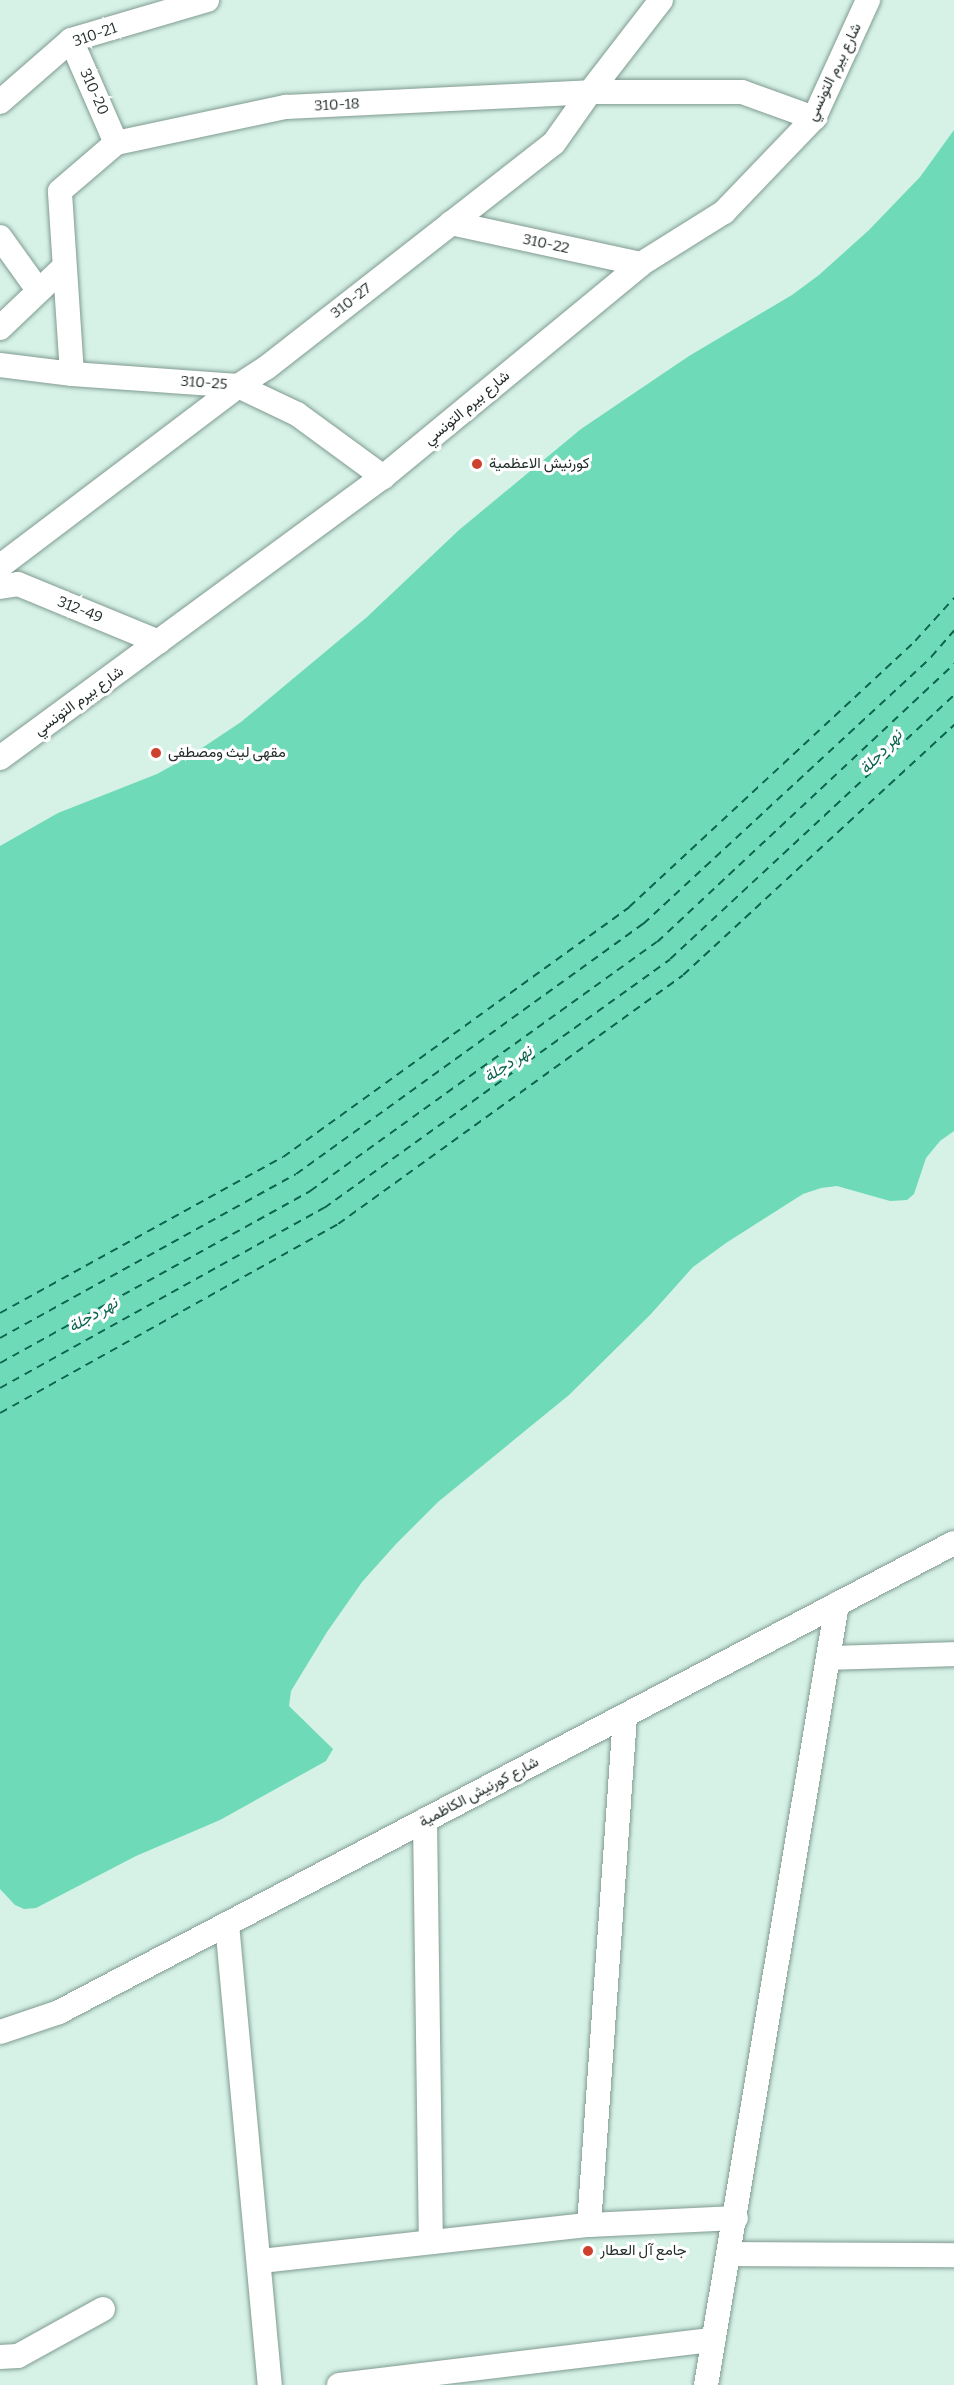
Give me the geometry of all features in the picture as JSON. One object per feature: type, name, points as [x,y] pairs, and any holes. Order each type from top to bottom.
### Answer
[{"type":"street","name":"310-21","points":[[0,102],[71,40],[207,0]]},
{"type":"street","name":"310-27","points":[[5,574],[238,386],[266,368],[554,143],[661,0]]},
{"type":"street","name":"شارع بيرم التونسي","points":[[0,758],[383,477],[641,264],[724,212],[814,118],[868,0]]},
{"type":"street","name":"310-20","points":[[71,40],[116,143]]},
{"type":"street","name":"310-18","points":[[72,374],[63,268],[60,191],[116,143],[285,107],[590,92],[742,92],[814,118]]},
{"type":"street","name":"310-22","points":[[451,223],[641,264]]},
{"type":"street","points":[[0,237],[38,290]]},
{"type":"street","points":[[0,328],[63,268]]},
{"type":"street","name":"310-25","points":[[0,365],[72,374],[238,386],[297,414],[383,477]]},
{"type":"street","name":"312-49","points":[[5,574],[159,642]]},
{"type":"street","name":"شارع كورنيش الكاظمية","points":[[0,2032],[59,2012],[954,1543]]},
{"type":"street","points":[[706,2385],[730,2254],[837,1604]]},
{"type":"street","points":[[829,1658],[954,1654]]},
{"type":"street","points":[[589,2225],[625,1716]]},
{"type":"street","points":[[425,1820],[431,2242]]},
{"type":"street","points":[[227,1924],[261,2261],[270,2385]]},
{"type":"street","points":[[261,2261],[589,2225],[736,2218]]},
{"type":"street","points":[[730,2254],[954,2255]]},
{"type":"street","points":[[0,2357],[18,2356],[103,2309]]},
{"type":"street","points":[[339,2385],[713,2340]]},
{"type":"water","name":"نهر دجلة","points":[[954,130],[954,1131],[940,1141],[926,1158],[914,1194],[907,1200],[890,1201],[837,1186],[821,1188],[803,1194],[693,1267],[650,1315],[569,1395],[438,1502],[396,1544],[362,1582],[327,1632],[291,1691],[289,1706],[333,1749],[326,1761],[220,1820],[136,1856],[36,1908],[24,1909],[15,1905],[0,1889],[0,846],[58,813],[157,774],[193,754],[241,722],[367,617],[459,530],[581,429],[689,356],[792,295],[819,275],[869,230],[920,177]]},
{"type":"ferry route","points":[[0,1313],[283,1157],[629,907],[915,641],[954,598]]},
{"type":"ferry route","points":[[0,1338],[296,1174],[643,924],[931,657],[954,631]]},
{"type":"ferry route","points":[[0,1363],[310,1191],[657,942],[954,664]]},
{"type":"ferry route","points":[[0,1388],[324,1208],[670,959],[954,695]]},
{"type":"ferry route","points":[[0,1413],[338,1224],[683,975],[954,725]]},
{"type":"place","name":"كورنيش الاعظمية","points":[[477,464]]},
{"type":"place","name":"مقهى ليث ومصطفى","points":[[156,753]]},
{"type":"place","name":"جامع آل العطار","points":[[588,2251]]}]
